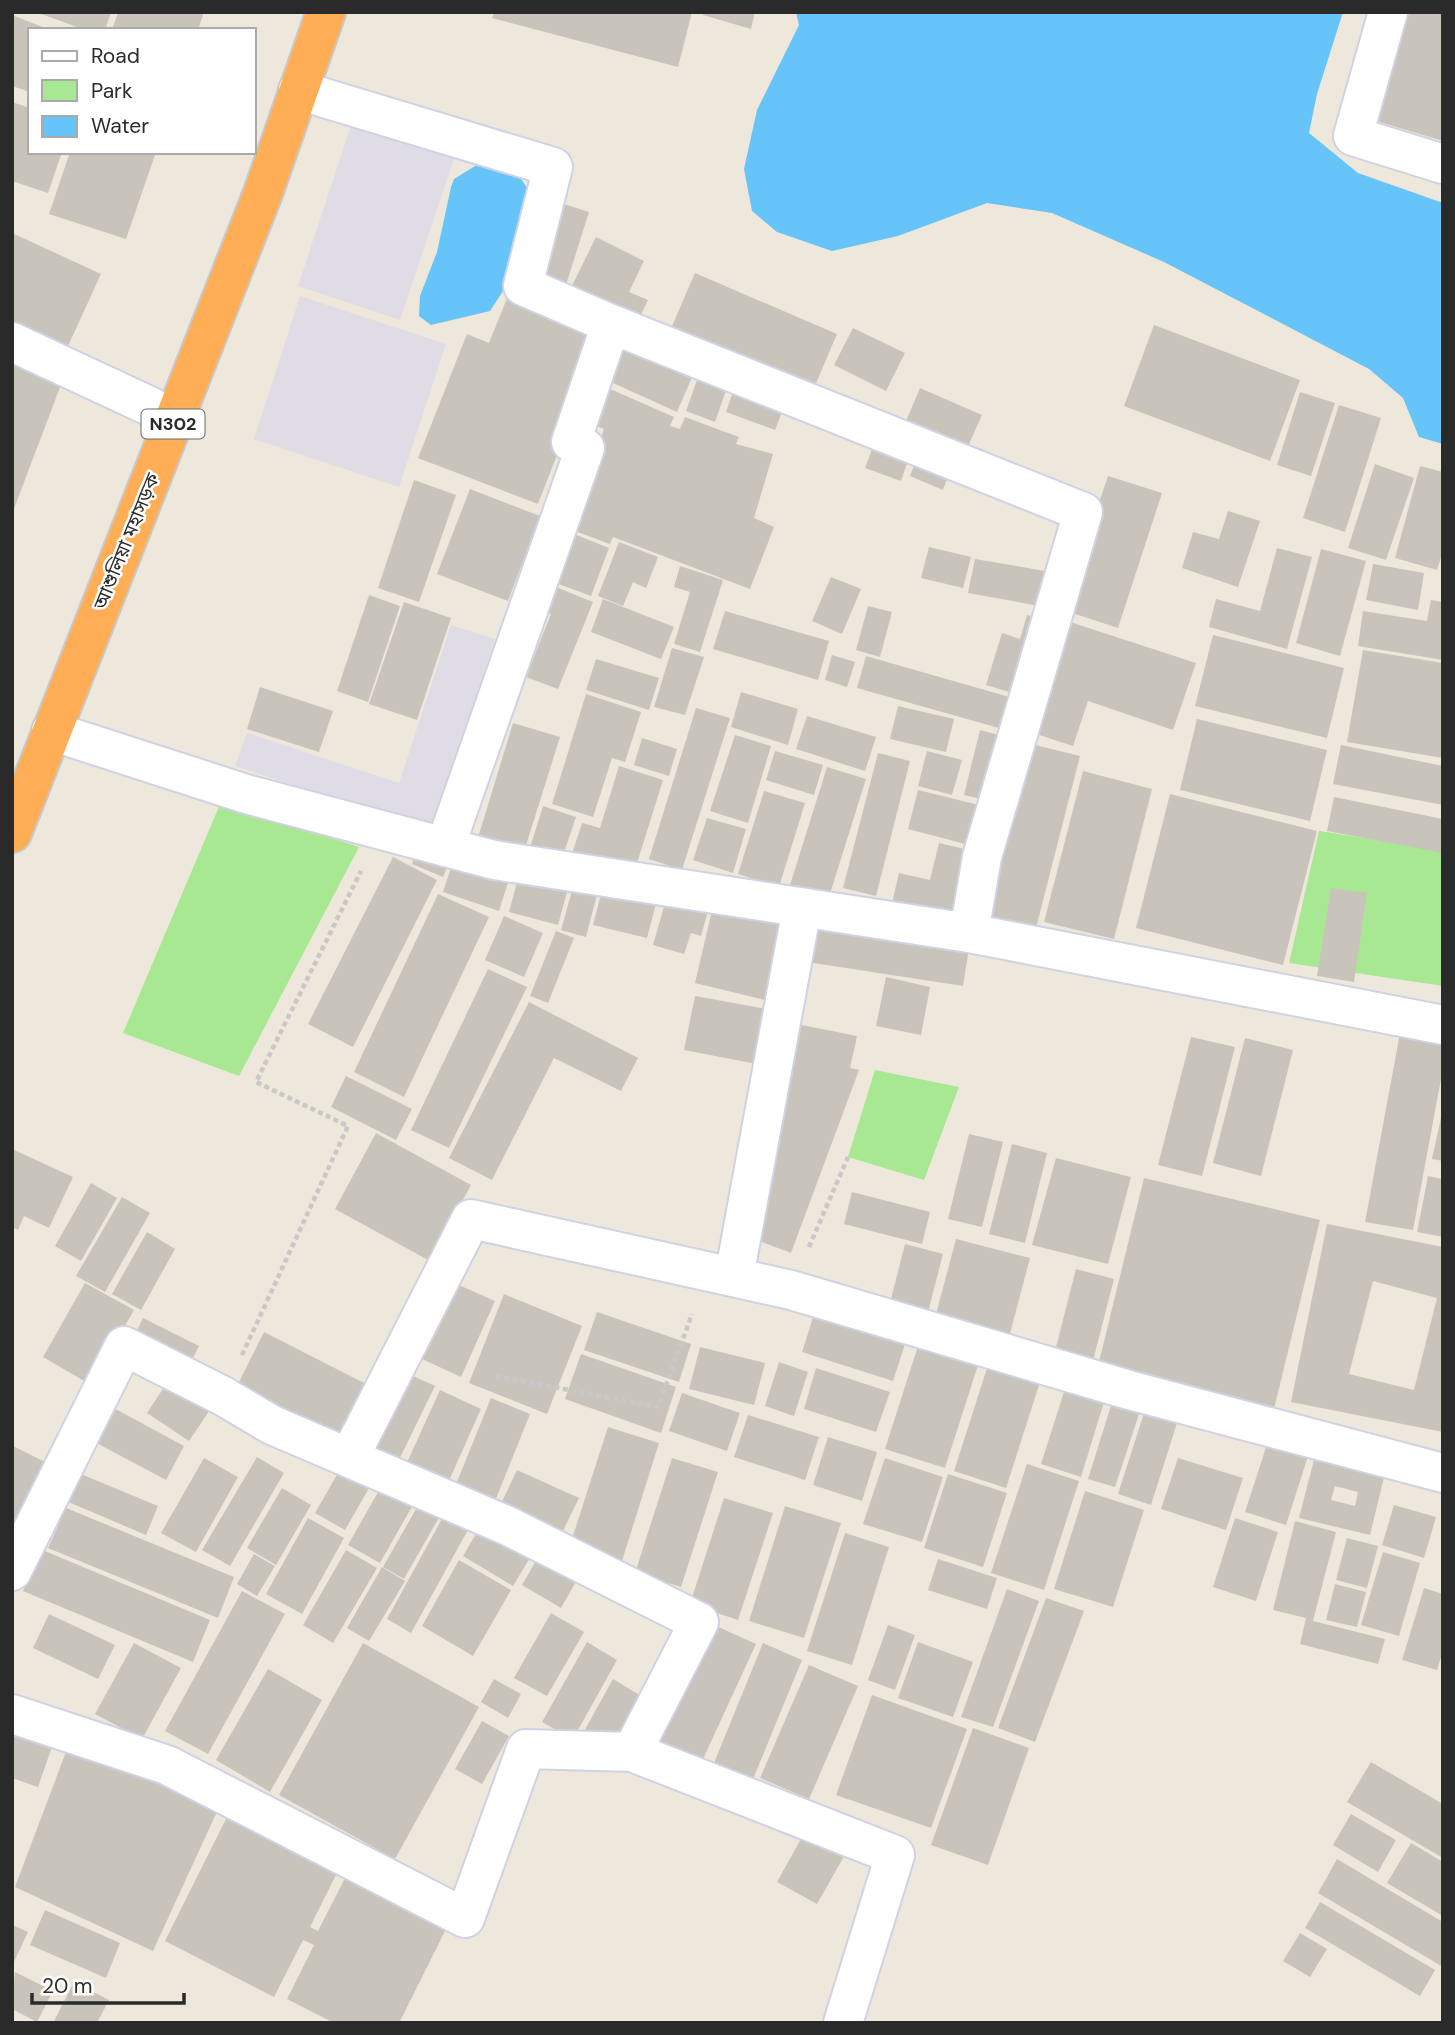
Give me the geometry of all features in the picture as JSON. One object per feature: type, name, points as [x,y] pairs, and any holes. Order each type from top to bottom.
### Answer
[{"type":"highway","name":"আশুলিয়া মহাসড়ক","points":[[12,832],[263,192],[326,12]]},
{"type":"street","points":[[1388,12],[1353,136],[1443,164]]},
{"type":"street","points":[[299,90],[553,167],[523,286],[611,324],[1083,512],[982,857],[969,933]]},
{"type":"street","points":[[445,847],[585,448],[571,442],[611,324]]},
{"type":"street","points":[[12,342],[175,418]]},
{"type":"street","points":[[51,731],[246,794],[494,860],[969,933],[1443,1025]]},
{"type":"street","points":[[721,1274],[802,908]]},
{"type":"street","points":[[349,1458],[471,1219],[791,1290],[1129,1390],[1443,1473]]},
{"type":"street","points":[[12,1571],[124,1346],[223,1395],[272,1426],[508,1526],[699,1622],[632,1752]]},
{"type":"street","points":[[12,1714],[167,1765],[465,1918],[526,1749],[632,1752],[895,1855],[843,2023]]},
{"type":"path","points":[[223,1395],[348,1126],[256,1082],[381,830]]},
{"type":"path","points":[[791,1290],[848,1157]]},
{"type":"path","points":[[496,1376],[658,1407],[721,1274]]},
{"type":"shaded area","points":[[355,113],[458,147],[400,320],[298,286]]},
{"type":"shaded area","points":[[300,296],[446,344],[399,487],[254,439]]},
{"type":"shaded area","points":[[451,625],[495,639],[432,831],[235,766],[247,733],[399,783]]},
{"type":"green space","points":[[221,802],[359,847],[239,1076],[123,1033]]},
{"type":"green space","points":[[1319,831],[1443,850],[1443,986],[1289,963]]},
{"type":"green space","points":[[875,1070],[959,1087],[924,1180],[848,1157]]},
{"type":"water","points":[[796,12],[1343,12],[1317,94],[1309,133],[1358,173],[1443,203],[1443,444],[1419,437],[1403,398],[1369,369],[1164,262],[1052,213],[987,203],[898,236],[832,251],[777,232],[752,211],[744,169],[757,110],[799,25]]},
{"type":"water","points":[[480,163],[521,179],[534,198],[505,288],[490,311],[431,325],[419,316],[420,296],[437,252],[451,187],[454,179]]},
{"type":"building","points":[[36,12],[111,12],[106,28],[80,28]]},
{"type":"building","points":[[118,12],[204,12],[199,28],[113,28]]},
{"type":"building","points":[[494,12],[692,12],[678,67],[492,18]]},
{"type":"building","points":[[704,12],[755,12],[751,29],[703,15]]},
{"type":"building","points":[[1406,12],[1443,12],[1443,141],[1373,120]]},
{"type":"building","points":[[12,15],[45,28],[28,28],[28,91],[12,86]]},
{"type":"building","points":[[12,102],[28,107],[28,154],[61,154],[48,193],[12,181]]},
{"type":"building","points":[[69,154],[155,154],[126,239],[49,214]]},
{"type":"building","points":[[554,201],[589,212],[565,288],[531,278]]},
{"type":"building","points":[[12,233],[101,274],[63,357],[12,333]]},
{"type":"building","points":[[596,237],[644,261],[629,292],[648,300],[635,327],[568,294]]},
{"type":"building","points":[[695,273],[837,334],[811,395],[669,333]]},
{"type":"building","points":[[508,296],[604,334],[538,504],[418,458],[467,334],[489,343]]},
{"type":"building","points":[[1154,325],[1300,380],[1270,461],[1124,406]]},
{"type":"building","points":[[853,328],[905,353],[886,391],[834,365]]},
{"type":"building","points":[[621,335],[696,368],[677,412],[602,378]]},
{"type":"building","points":[[12,356],[62,382],[12,514]]},
{"type":"building","points":[[701,369],[730,379],[715,422],[686,411]]},
{"type":"building","points":[[737,380],[787,399],[775,430],[726,412]]},
{"type":"building","points":[[601,385],[674,417],[670,426],[680,429],[685,417],[739,437],[736,444],[773,454],[754,518],[774,527],[750,589],[613,537],[610,544],[564,527],[604,429],[585,421]]},
{"type":"building","points":[[920,388],[982,415],[964,455],[903,428]]},
{"type":"building","points":[[1300,392],[1335,403],[1311,476],[1277,465]]},
{"type":"building","points":[[1339,405],[1381,418],[1345,532],[1303,518]]},
{"type":"building","points":[[876,439],[911,452],[901,481],[865,468]]},
{"type":"building","points":[[918,455],[951,468],[943,490],[910,476]]},
{"type":"building","points":[[1375,464],[1414,478],[1386,560],[1348,548]]},
{"type":"building","points":[[1420,466],[1443,472],[1443,551],[1437,570],[1395,558]]},
{"type":"building","points":[[1108,476],[1162,493],[1118,628],[1063,610]]},
{"type":"building","points":[[414,480],[456,495],[419,602],[378,588]]},
{"type":"building","points":[[470,489],[540,516],[508,601],[437,574]]},
{"type":"building","points":[[1228,511],[1260,521],[1238,587],[1182,568],[1193,532],[1219,539]]},
{"type":"building","points":[[564,530],[609,548],[591,596],[545,579]]},
{"type":"building","points":[[619,542],[658,557],[646,588],[633,582],[623,606],[598,596]]},
{"type":"building","points":[[929,547],[971,557],[963,588],[921,578]]},
{"type":"building","points":[[1277,548],[1312,557],[1287,649],[1209,627],[1216,599],[1260,611]]},
{"type":"building","points":[[1321,549],[1366,561],[1340,656],[1296,643]]},
{"type":"building","points":[[975,559],[1051,572],[1045,607],[968,593]]},
{"type":"building","points":[[1373,564],[1424,573],[1418,610],[1366,600]]},
{"type":"building","points":[[680,566],[723,580],[700,652],[674,644],[690,592],[674,587]]},
{"type":"building","points":[[831,577],[861,589],[842,634],[812,621]]},
{"type":"building","points":[[546,583],[593,602],[558,689],[526,677],[551,614],[536,608]]},
{"type":"building","points":[[369,595],[400,606],[368,702],[337,691]]},
{"type":"building","points":[[603,599],[674,627],[661,659],[591,632]]},
{"type":"building","points":[[1431,600],[1443,602],[1443,660],[1358,646],[1363,611],[1427,621]]},
{"type":"building","points":[[404,602],[451,618],[417,720],[369,704]]},
{"type":"building","points":[[868,606],[892,612],[880,657],[856,650]]},
{"type":"building","points":[[725,611],[829,641],[818,680],[713,649]]},
{"type":"building","points":[[1027,615],[1044,620],[1023,696],[986,685],[1002,633],[1020,639]]},
{"type":"building","points":[[1064,620],[1196,663],[1173,730],[1088,701],[1073,746],[1027,731]]},
{"type":"building","points":[[1213,635],[1344,668],[1327,738],[1195,706]]},
{"type":"building","points":[[672,648],[704,657],[685,715],[654,707]]},
{"type":"building","points":[[1363,650],[1443,663],[1443,758],[1347,742]]},
{"type":"building","points":[[832,655],[855,662],[847,687],[825,680]]},
{"type":"building","points":[[866,656],[1023,701],[1013,732],[857,688]]},
{"type":"building","points":[[596,659],[659,678],[649,710],[586,690]]},
{"type":"building","points":[[260,687],[333,711],[319,752],[247,729]]},
{"type":"building","points":[[741,692],[798,709],[788,745],[731,727]]},
{"type":"building","points":[[586,694],[641,712],[625,762],[612,758],[593,817],[552,804]]},
{"type":"building","points":[[898,706],[954,719],[946,752],[890,739]]},
{"type":"building","points":[[696,708],[730,718],[682,870],[649,859]]},
{"type":"building","points":[[807,716],[876,737],[865,771],[796,749]]},
{"type":"building","points":[[1197,719],[1327,750],[1310,821],[1180,790]]},
{"type":"building","points":[[513,723],[560,737],[523,855],[477,841]]},
{"type":"building","points":[[980,730],[1006,737],[989,801],[964,795]]},
{"type":"building","points":[[735,735],[771,746],[748,823],[710,811]]},
{"type":"building","points":[[642,738],[677,749],[669,776],[634,765]]},
{"type":"building","points":[[1023,742],[1080,756],[1036,928],[979,914]]},
{"type":"building","points":[[1341,745],[1443,766],[1443,805],[1333,784]]},
{"type":"building","points":[[775,751],[823,765],[814,795],[766,780]]},
{"type":"building","points":[[927,751],[962,760],[952,795],[918,786]]},
{"type":"building","points":[[878,753],[910,761],[876,896],[843,888]]},
{"type":"building","points":[[619,766],[663,780],[633,876],[571,857],[582,823],[600,828]]},
{"type":"building","points":[[827,767],[866,779],[829,897],[790,885]]},
{"type":"building","points":[[1083,771],[1152,789],[1114,939],[1044,922]]},
{"type":"building","points":[[918,790],[987,807],[977,847],[908,829]]},
{"type":"building","points":[[764,791],[805,803],[779,887],[738,874]]},
{"type":"building","points":[[1170,794],[1317,831],[1283,965],[1136,928]]},
{"type":"building","points":[[1334,797],[1443,819],[1443,853],[1327,831]]},
{"type":"building","points":[[543,806],[576,817],[561,861],[529,851]]},
{"type":"building","points":[[707,818],[746,829],[733,873],[693,860]]},
{"type":"building","points":[[939,843],[973,851],[956,918],[892,903],[899,873],[930,880]]},
{"type":"building","points":[[420,844],[452,856],[443,877],[412,864]]},
{"type":"building","points":[[455,855],[511,873],[499,911],[443,892]]},
{"type":"building","points":[[393,857],[437,880],[353,1047],[308,1024]]},
{"type":"building","points":[[520,871],[569,885],[558,925],[509,912]]},
{"type":"building","points":[[575,880],[599,887],[586,937],[561,930]]},
{"type":"building","points":[[603,886],[657,900],[647,938],[593,925]]},
{"type":"building","points":[[1331,888],[1367,893],[1354,982],[1317,976]]},
{"type":"building","points":[[669,889],[711,900],[701,936],[691,933],[684,954],[653,945]]},
{"type":"building","points":[[438,894],[489,917],[404,1097],[354,1072]]},
{"type":"building","points":[[714,902],[792,919],[773,1002],[695,983]]},
{"type":"building","points":[[504,916],[543,933],[524,977],[485,960]]},
{"type":"building","points":[[814,918],[970,942],[963,986],[807,962]]},
{"type":"building","points":[[556,931],[574,938],[548,1003],[530,996]]},
{"type":"building","points":[[488,969],[527,987],[449,1148],[411,1130]]},
{"type":"building","points":[[886,977],[930,987],[921,1035],[876,1026]]},
{"type":"building","points":[[695,996],[772,1010],[762,1065],[684,1050]]},
{"type":"building","points":[[529,1002],[638,1058],[621,1091],[554,1058],[492,1180],[449,1158]]},
{"type":"building","points":[[792,1023],[857,1036],[850,1068],[859,1070],[791,1253],[754,1239]]},
{"type":"building","points":[[1400,1033],[1443,1041],[1443,1068],[1413,1230],[1365,1222]]},
{"type":"building","points":[[1191,1037],[1235,1047],[1202,1176],[1158,1165]]},
{"type":"building","points":[[1245,1038],[1293,1050],[1261,1176],[1213,1163]]},
{"type":"building","points":[[346,1076],[412,1109],[396,1140],[331,1107]]},
{"type":"building","points":[[1443,1113],[1443,1161],[1432,1159]]},
{"type":"building","points":[[376,1133],[471,1185],[430,1261],[335,1209]]},
{"type":"building","points":[[969,1134],[1003,1142],[982,1227],[948,1219]]},
{"type":"building","points":[[1012,1144],[1047,1153],[1025,1243],[989,1234]]},
{"type":"building","points":[[12,1149],[73,1177],[49,1228],[24,1216],[18,1230],[12,1227]]},
{"type":"building","points":[[1056,1158],[1131,1177],[1108,1264],[1032,1245]]},
{"type":"building","points":[[1428,1176],[1443,1179],[1443,1237],[1417,1232]]},
{"type":"building","points":[[1144,1178],[1320,1220],[1274,1409],[1098,1366]]},
{"type":"building","points":[[91,1183],[117,1198],[81,1261],[55,1246]]},
{"type":"building","points":[[852,1192],[930,1212],[922,1244],[844,1224]]},
{"type":"building","points":[[122,1197],[150,1213],[105,1292],[76,1276]]},
{"type":"building","points":[[1327,1224],[1443,1247],[1443,1432],[1291,1402]],"holes":[[[1373,1281],[1437,1298],[1414,1390],[1349,1374]]]},
{"type":"building","points":[[147,1232],[175,1249],[141,1310],[112,1294]]},
{"type":"building","points":[[956,1239],[1030,1258],[1009,1337],[935,1318]]},
{"type":"building","points":[[905,1244],[943,1254],[928,1312],[890,1303]]},
{"type":"building","points":[[1076,1269],[1114,1279],[1093,1361],[1055,1351]]},
{"type":"building","points":[[443,1278],[495,1301],[461,1377],[409,1353]]},
{"type":"building","points":[[85,1283],[134,1310],[91,1385],[43,1357]]},
{"type":"building","points":[[504,1294],[582,1326],[547,1414],[469,1383]]},
{"type":"building","points":[[816,1308],[907,1338],[893,1381],[802,1352]]},
{"type":"building","points":[[597,1312],[691,1344],[679,1382],[584,1350]]},
{"type":"building","points":[[143,1318],[199,1346],[186,1372],[130,1345]]},
{"type":"building","points":[[264,1332],[364,1383],[332,1447],[232,1396]]},
{"type":"building","points":[[918,1346],[978,1365],[945,1468],[885,1449]]},
{"type":"building","points":[[700,1347],[765,1363],[754,1405],[689,1389]]},
{"type":"building","points":[[581,1354],[676,1387],[661,1433],[565,1399]]},
{"type":"building","points":[[779,1362],[808,1372],[794,1416],[765,1406]]},
{"type":"building","points":[[989,1362],[1041,1379],[1006,1488],[954,1471]]},
{"type":"building","points":[[816,1368],[890,1392],[876,1432],[804,1409]]},
{"type":"building","points":[[176,1369],[218,1398],[189,1441],[147,1413]]},
{"type":"building","points":[[398,1369],[435,1386],[394,1470],[358,1453]]},
{"type":"building","points":[[1065,1389],[1104,1402],[1081,1477],[1041,1464]]},
{"type":"building","points":[[440,1390],[481,1409],[447,1485],[405,1467]]},
{"type":"building","points":[[682,1393],[740,1413],[727,1451],[669,1431]]},
{"type":"building","points":[[491,1398],[530,1414],[491,1511],[452,1494]]},
{"type":"building","points":[[1113,1399],[1141,1408],[1115,1487],[1088,1479]]},
{"type":"building","points":[[110,1406],[184,1446],[166,1480],[91,1440]]},
{"type":"building","points":[[1144,1413],[1177,1423],[1151,1505],[1118,1494]]},
{"type":"building","points":[[748,1415],[819,1437],[805,1480],[734,1457]]},
{"type":"building","points":[[608,1427],[659,1443],[622,1561],[570,1545]]},
{"type":"building","points":[[828,1437],[877,1452],[862,1501],[813,1485]]},
{"type":"building","points":[[1269,1438],[1310,1450],[1286,1525],[1245,1512]]},
{"type":"building","points":[[13,1446],[53,1466],[12,1546],[12,1448]]},
{"type":"building","points":[[1317,1448],[1387,1465],[1370,1535],[1299,1518]],"holes":[[[1335,1486],[1358,1492],[1355,1506],[1331,1500]]]},
{"type":"building","points":[[257,1457],[284,1473],[230,1566],[202,1550]]},
{"type":"building","points":[[204,1458],[238,1477],[196,1552],[161,1533]]},
{"type":"building","points":[[672,1458],[718,1472],[681,1587],[635,1573]]},
{"type":"building","points":[[885,1458],[943,1477],[922,1542],[863,1524]]},
{"type":"building","points":[[1178,1458],[1243,1478],[1226,1530],[1161,1509]]},
{"type":"building","points":[[346,1459],[376,1476],[345,1530],[315,1513]]},
{"type":"building","points":[[1027,1464],[1079,1481],[1044,1590],[991,1573]]},
{"type":"building","points":[[71,1470],[158,1506],[146,1535],[59,1498]]},
{"type":"building","points":[[517,1470],[579,1498],[559,1539],[498,1510]]},
{"type":"building","points":[[948,1474],[1007,1493],[983,1567],[924,1548]]},
{"type":"building","points":[[386,1478],[418,1496],[380,1563],[348,1545]]},
{"type":"building","points":[[282,1488],[311,1505],[276,1565],[247,1548]]},
{"type":"building","points":[[1085,1491],[1144,1510],[1113,1607],[1054,1589]]},
{"type":"building","points":[[424,1495],[445,1507],[404,1579],[383,1567]]},
{"type":"building","points":[[724,1498],[773,1513],[738,1620],[690,1604]]},
{"type":"building","points":[[1394,1505],[1436,1517],[1424,1558],[1382,1545]]},
{"type":"building","points":[[449,1506],[474,1519],[411,1633],[387,1619]]},
{"type":"building","points":[[785,1506],[841,1523],[804,1638],[749,1621]]},
{"type":"building","points":[[66,1508],[234,1577],[218,1618],[48,1548]]},
{"type":"building","points":[[486,1517],[537,1546],[513,1586],[463,1556]]},
{"type":"building","points":[[308,1518],[344,1538],[302,1614],[266,1594]]},
{"type":"building","points":[[1235,1518],[1278,1532],[1256,1601],[1213,1587]]},
{"type":"building","points":[[1295,1521],[1336,1532],[1313,1621],[1385,1639],[1378,1664],[1300,1644],[1306,1618],[1273,1610]]},
{"type":"building","points":[[845,1533],[889,1547],[852,1665],[807,1651]]},
{"type":"building","points":[[1347,1538],[1378,1546],[1367,1588],[1336,1580]]},
{"type":"building","points":[[544,1547],[583,1569],[561,1608],[522,1585]]},
{"type":"building","points":[[40,1549],[210,1620],[193,1662],[23,1591]]},
{"type":"building","points":[[346,1550],[377,1568],[333,1643],[303,1625]]},
{"type":"building","points":[[1383,1552],[1420,1563],[1399,1636],[1361,1625]]},
{"type":"building","points":[[254,1554],[275,1566],[257,1596],[237,1584]]},
{"type":"building","points":[[938,1559],[997,1578],[987,1609],[928,1590]]},
{"type":"building","points":[[459,1560],[511,1590],[473,1656],[422,1626]]},
{"type":"building","points":[[382,1567],[405,1581],[369,1641],[347,1628]]},
{"type":"building","points":[[1335,1584],[1366,1592],[1357,1627],[1326,1620]]},
{"type":"building","points":[[1424,1588],[1443,1594],[1443,1651],[1437,1670],[1402,1660]]},
{"type":"building","points":[[1007,1589],[1039,1601],[993,1727],[961,1717]]},
{"type":"building","points":[[242,1591],[285,1614],[208,1754],[165,1731]]},
{"type":"building","points":[[1046,1598],[1084,1611],[1035,1742],[998,1728]]},
{"type":"building","points":[[551,1613],[584,1632],[547,1696],[514,1678]]},
{"type":"building","points":[[49,1614],[115,1645],[98,1679],[33,1648]]},
{"type":"building","points":[[703,1620],[756,1644],[698,1770],[646,1746]]},
{"type":"building","points":[[888,1625],[915,1635],[895,1690],[868,1680]]},
{"type":"building","points":[[587,1642],[617,1660],[573,1739],[542,1722]]},
{"type":"building","points":[[918,1642],[973,1662],[953,1717],[898,1698]]},
{"type":"building","points":[[134,1643],[181,1668],[142,1739],[95,1714]]},
{"type":"building","points":[[363,1643],[479,1707],[395,1859],[279,1795]]},
{"type":"building","points":[[763,1643],[802,1660],[753,1779],[714,1763]]},
{"type":"building","points":[[809,1665],[858,1686],[809,1799],[760,1778]]},
{"type":"building","points":[[268,1669],[322,1700],[270,1792],[216,1760]]},
{"type":"building","points":[[494,1679],[521,1694],[508,1718],[481,1702]]},
{"type":"building","points":[[613,1679],[641,1696],[610,1750],[582,1735]]},
{"type":"building","points":[[872,1695],[967,1729],[931,1828],[836,1795]]},
{"type":"building","points":[[482,1721],[509,1736],[482,1784],[455,1769]]},
{"type":"building","points":[[12,1728],[54,1741],[38,1787],[12,1778]]},
{"type":"building","points":[[973,1728],[1029,1748],[988,1865],[931,1845]]},
{"type":"building","points":[[69,1744],[221,1803],[153,1951],[15,1887]]},
{"type":"building","points":[[1371,1762],[1443,1804],[1443,1858],[1347,1802]]},
{"type":"building","points":[[1351,1814],[1396,1840],[1378,1872],[1333,1845]]},
{"type":"building","points":[[228,1815],[338,1871],[310,1927],[318,1931],[347,1874],[448,1925],[399,2023],[334,2023],[287,1999],[314,1945],[303,1940],[274,1997],[165,1941]]},
{"type":"building","points":[[806,1830],[846,1853],[817,1904],[777,1882]]},
{"type":"building","points":[[1411,1843],[1443,1862],[1443,1916],[1387,1883]]},
{"type":"building","points":[[1337,1859],[1443,1922],[1443,1967],[1318,1893]]},
{"type":"building","points":[[1320,1902],[1435,1970],[1420,1996],[1305,1928]]},
{"type":"building","points":[[45,1910],[120,1943],[106,1978],[30,1945]]},
{"type":"building","points":[[12,1925],[28,1932],[12,1966]]},
{"type":"building","points":[[1300,1933],[1327,1949],[1310,1977],[1283,1961]]},
{"type":"building","points":[[15,1972],[53,1991],[37,2022],[12,2009]]},
{"type":"building","points":[[74,1982],[109,2000],[97,2023],[53,2023]]}]
